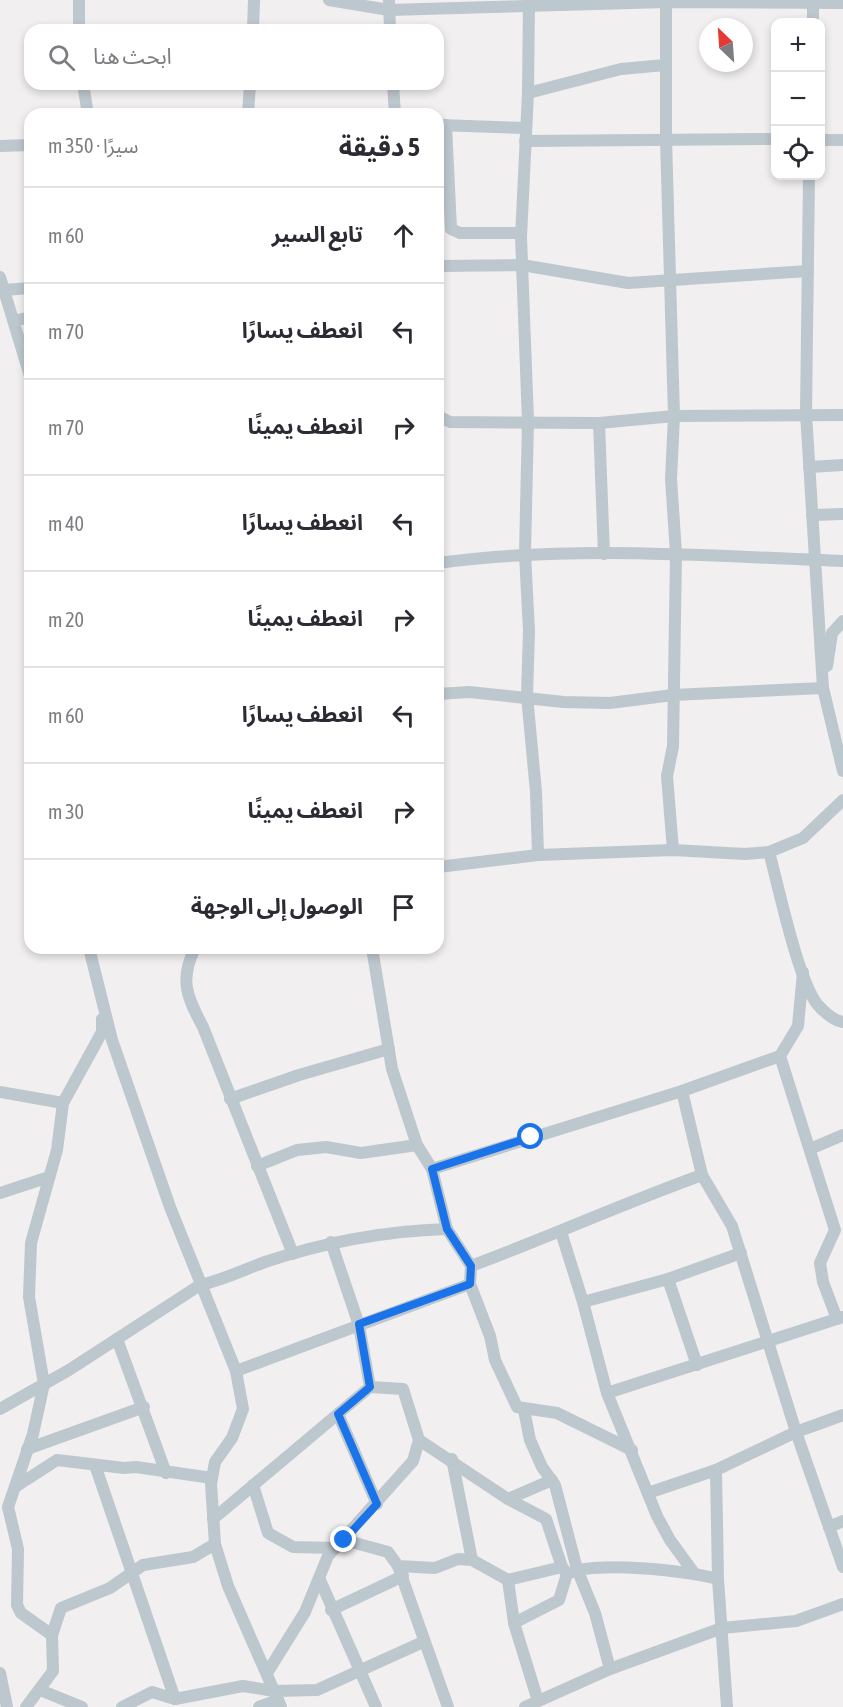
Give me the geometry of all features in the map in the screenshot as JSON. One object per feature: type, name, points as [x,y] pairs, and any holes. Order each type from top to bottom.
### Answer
[{"type":"street","points":[[79,0],[79,24]]},
{"type":"street","points":[[253,24],[254,0]]},
{"type":"street","points":[[329,0],[389,5],[666,1],[843,3]]},
{"type":"street","points":[[666,1],[666,140],[671,282],[669,307],[674,416],[671,479],[676,553],[673,746],[667,776],[673,850]]},
{"type":"street","points":[[529,2],[528,93],[521,233],[528,421],[525,554],[529,631],[526,696],[536,792],[538,855]]},
{"type":"street","points":[[813,2],[813,18]]},
{"type":"street","points":[[389,5],[390,24]]},
{"type":"street","points":[[528,93],[621,69],[665,65]]},
{"type":"street","points":[[84,90],[87,108]]},
{"type":"street","points":[[248,108],[250,90]]},
{"type":"street","points":[[393,90],[395,108]]},
{"type":"street","points":[[444,125],[525,135],[666,140],[771,140]]},
{"type":"street","points":[[825,140],[843,140]]},
{"type":"street","points":[[0,146],[24,146]]},
{"type":"street","points":[[444,148],[451,229],[460,232],[521,233]]},
{"type":"street","points":[[809,180],[806,413],[809,467],[824,688],[843,771]]},
{"type":"street","points":[[444,266],[522,265],[620,283],[671,282],[808,271]]},
{"type":"street","points":[[0,277],[24,355]]},
{"type":"street","points":[[4,290],[24,288]]},
{"type":"street","points":[[14,321],[24,318]]},
{"type":"street","points":[[444,419],[450,422],[599,423],[674,416],[806,413],[843,415]]},
{"type":"street","points":[[599,423],[604,554]]},
{"type":"street","points":[[809,467],[843,465]]},
{"type":"street","points":[[812,514],[843,514]]},
{"type":"street","points":[[444,561],[525,554],[676,553],[843,561]]},
{"type":"street","points":[[824,688],[832,633],[843,621]]},
{"type":"street","points":[[444,693],[469,692],[526,696],[564,702],[610,703],[673,695],[824,688]]},
{"type":"street","points":[[444,866],[538,855],[673,850],[745,854],[769,852],[803,838],[843,800]]},
{"type":"street","points":[[769,852],[802,972],[817,1004],[837,1021],[843,1022]]},
{"type":"street","points":[[90,954],[112,1040],[200,1285],[228,1347],[236,1371],[243,1409],[232,1438],[215,1462],[212,1478],[215,1544],[228,1586],[278,1700]]},
{"type":"street","points":[[192,954],[186,966],[186,986],[293,1254]]},
{"type":"street","points":[[373,954],[392,1069],[417,1145],[432,1169],[447,1229],[471,1266],[470,1284],[490,1336],[495,1360],[517,1407],[524,1410],[557,1413],[632,1450]]},
{"type":"street","points":[[432,1169],[682,1090],[780,1056],[798,1026],[802,972]]},
{"type":"street","points":[[52,1635],[21,1613],[18,1605],[18,1549],[8,1507],[40,1411],[44,1384],[29,1297],[31,1243],[57,1150],[63,1103],[102,1032],[100,994]]},
{"type":"street","points":[[230,1099],[388,1049]]},
{"type":"street","points":[[607,1393],[840,1318],[823,1282],[820,1263],[835,1230],[780,1056]]},
{"type":"street","points":[[682,1090],[702,1174],[732,1226],[796,1432],[843,1567]]},
{"type":"street","points":[[0,1092],[63,1103]]},
{"type":"street","points":[[810,1149],[843,1135]]},
{"type":"street","points":[[257,1166],[297,1150],[326,1147],[361,1153],[417,1145]]},
{"type":"street","points":[[471,1266],[561,1232],[617,1205],[702,1174]]},
{"type":"street","points":[[0,1193],[49,1177]]},
{"type":"street","points":[[0,1409],[117,1339],[200,1285],[220,1281],[331,1242],[397,1230],[447,1229]]},
{"type":"street","points":[[561,1232],[584,1302],[607,1393],[670,1540],[694,1573]]},
{"type":"street","points":[[331,1242],[359,1324],[370,1387]]},
{"type":"street","points":[[584,1302],[668,1279],[741,1253]]},
{"type":"street","points":[[668,1279],[697,1365]]},
{"type":"street","points":[[236,1371],[470,1284]]},
{"type":"street","points":[[117,1339],[144,1407],[166,1473]]},
{"type":"street","points":[[213,1519],[370,1387],[403,1389],[419,1440],[413,1461],[377,1504],[328,1556],[305,1612],[267,1673]]},
{"type":"street","points":[[27,1449],[144,1407]]},
{"type":"street","points":[[514,1623],[559,1600],[568,1570],[563,1514],[552,1480],[542,1467],[530,1440],[524,1410]]},
{"type":"street","points":[[338,1414],[377,1504]]},
{"type":"street","points":[[648,1493],[716,1470],[796,1432],[843,1415]]},
{"type":"street","points":[[419,1440],[452,1459],[508,1499],[546,1519],[568,1570],[595,1613],[610,1669]]},
{"type":"street","points":[[452,1459],[472,1560]]},
{"type":"street","points":[[15,1487],[57,1460],[136,1467],[166,1473],[189,1473],[212,1478]]},
{"type":"street","points":[[95,1465],[175,1699]]},
{"type":"street","points":[[716,1470],[718,1579],[727,1707]]},
{"type":"street","points":[[508,1499],[552,1480]]},
{"type":"street","points":[[254,1485],[268,1533],[292,1547],[340,1544],[388,1552],[400,1571],[423,1642],[448,1707]]},
{"type":"street","points":[[546,1519],[563,1514]]},
{"type":"street","points":[[829,1527],[843,1521]]},
{"type":"street","points":[[26,1707],[50,1678],[55,1664],[52,1635],[61,1608],[110,1588],[132,1571],[158,1561],[193,1557],[215,1544]]},
{"type":"street","points":[[331,1610],[400,1571],[435,1568],[458,1559],[472,1560],[508,1580],[568,1570],[694,1573],[718,1579]]},
{"type":"street","points":[[320,1580],[331,1610],[376,1707]]},
{"type":"street","points":[[508,1580],[514,1623],[538,1701]]},
{"type":"street","points":[[525,1707],[610,1669],[722,1628],[796,1621],[843,1604]]},
{"type":"street","points":[[259,1707],[317,1690],[423,1642]]},
{"type":"street","points":[[0,1673],[7,1707]]},
{"type":"street","points":[[122,1707],[152,1692],[175,1699],[243,1686],[278,1700]]},
{"type":"street","points":[[40,1690],[82,1707]]},
{"type":"street","points":[[152,1692],[158,1707]]},
{"type":"route","points":[[344,1540],[377,1504],[338,1414],[370,1387],[359,1324],[470,1284],[471,1266],[447,1229],[432,1169],[531,1137]]}]
